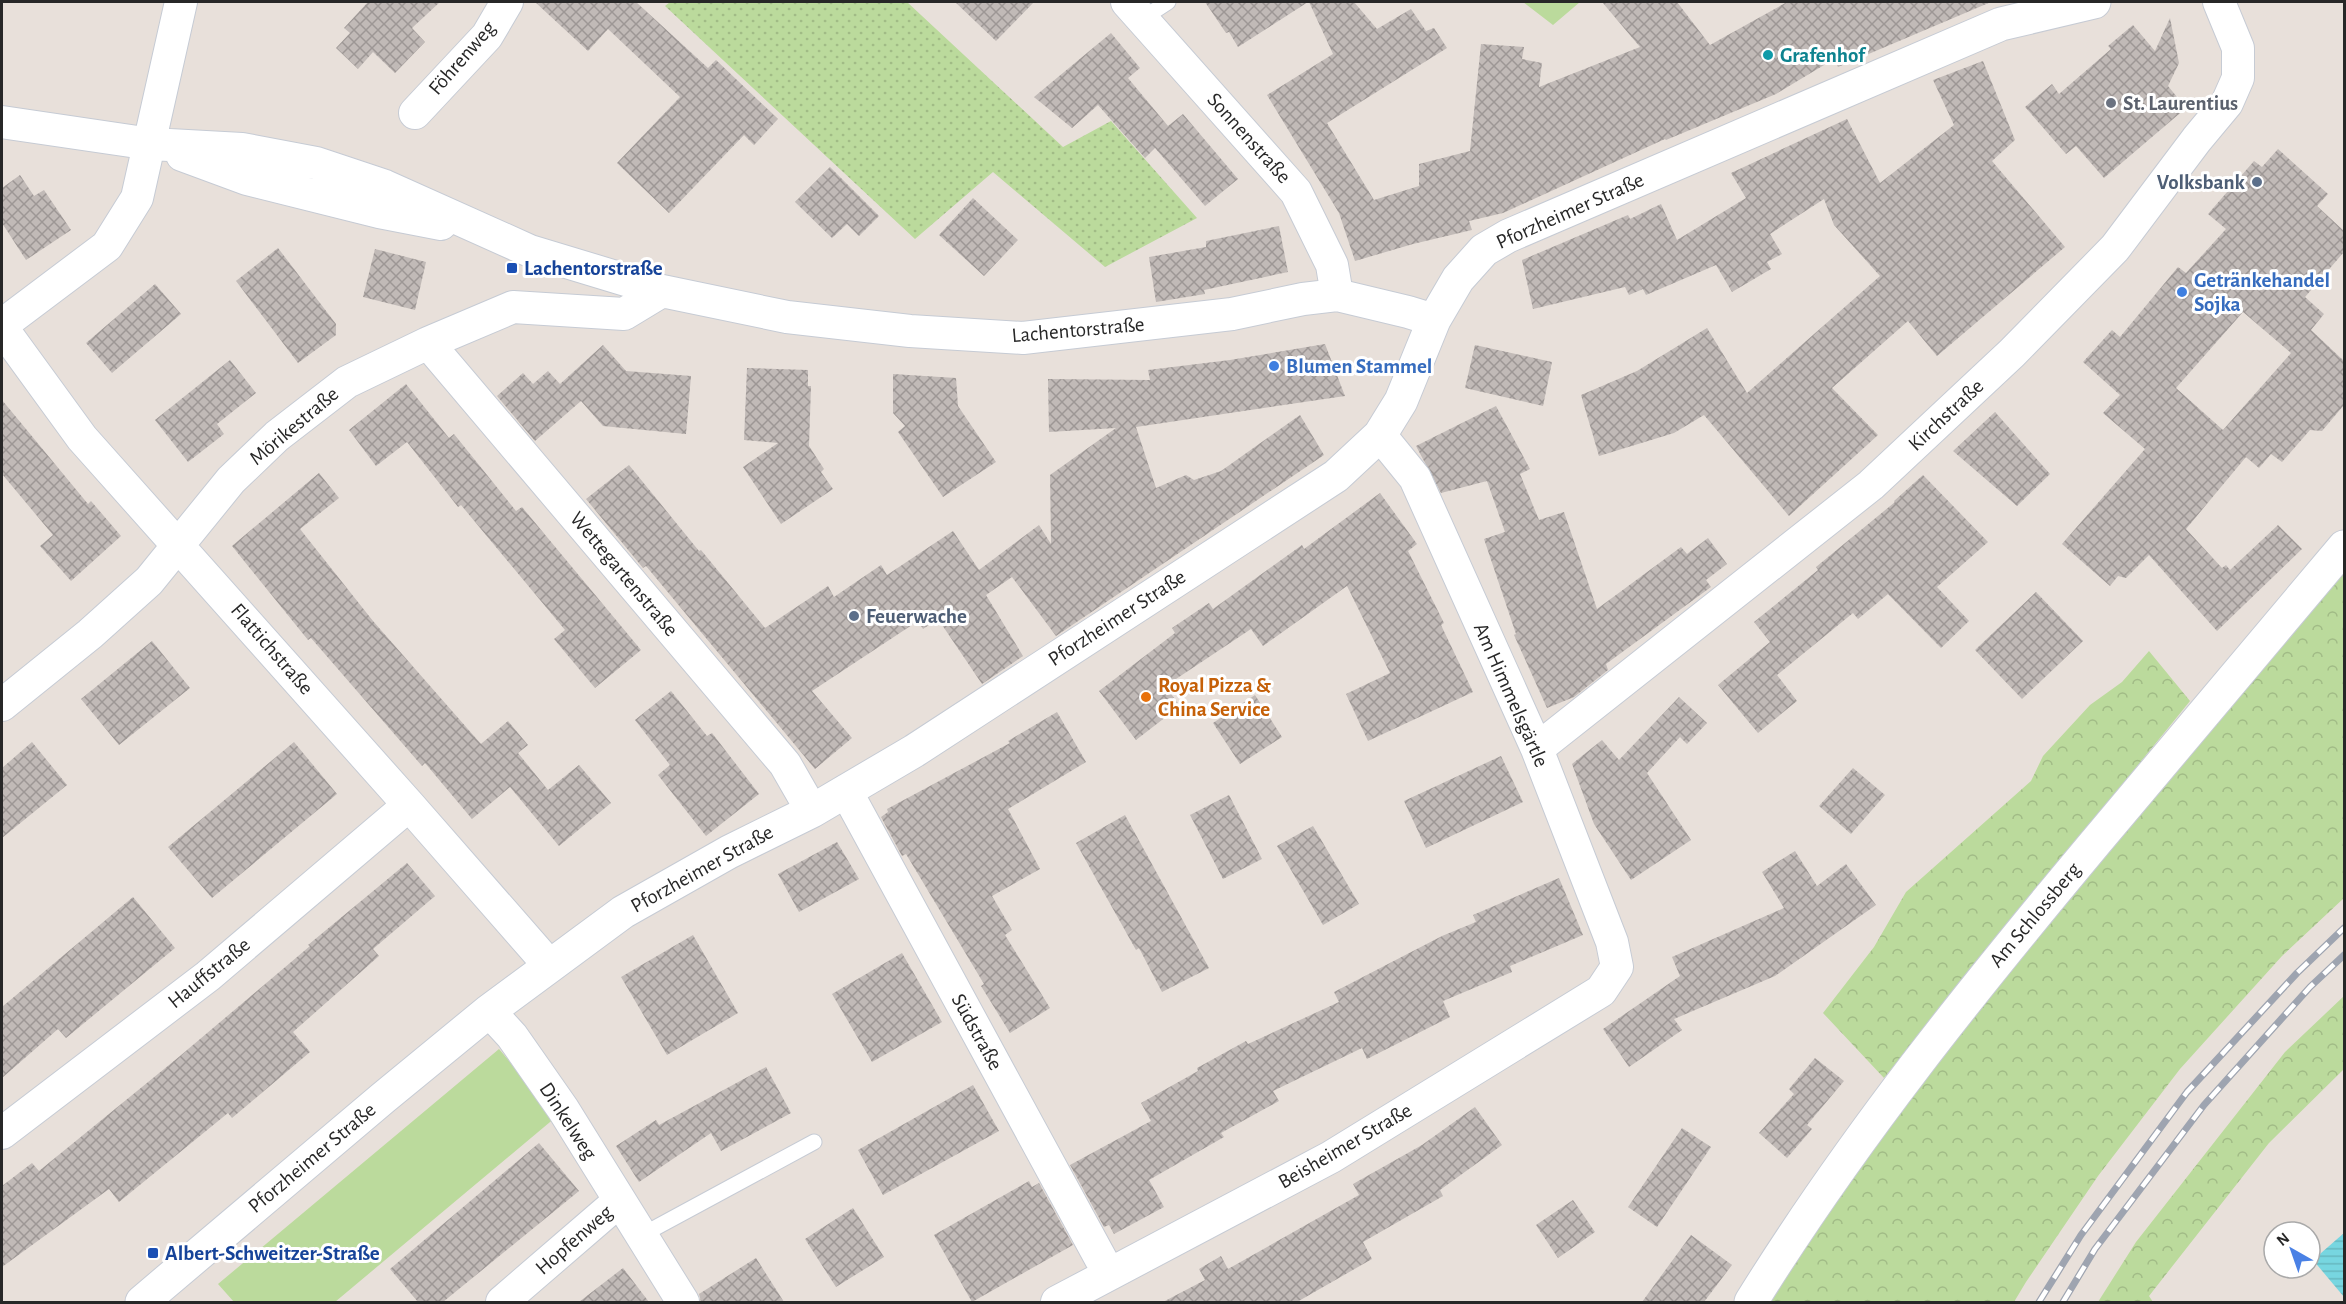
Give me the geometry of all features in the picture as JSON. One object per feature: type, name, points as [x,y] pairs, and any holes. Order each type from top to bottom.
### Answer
[{"type":"street","points":[[2,327],[107,246],[137,198],[151,144],[180,2]]},
{"type":"street","name":"Föhrenweg","points":[[415,113],[487,36],[507,2]]},
{"type":"street","name":"Pforzheimer Straße","points":[[142,1302],[489,1011],[624,912],[729,852],[812,811],[914,751],[1336,476],[1380,435],[1401,401],[1434,320],[1458,279],[1484,250],[1509,236],[2001,24],[2094,2]]},
{"type":"street","name":"Kirchstraße","points":[[1537,748],[1871,485],[2012,353],[2115,248],[2231,95],[2238,78],[2238,48],[2219,2]]},
{"type":"street","name":"Sonnenstraße","points":[[1135,10],[1296,192],[1332,265],[1337,295]]},
{"type":"street","name":"Lachentorstraße","points":[[2,122],[151,144],[242,149],[316,163],[385,186],[515,246],[662,291],[787,317],[910,332],[1023,338],[1232,314],[1303,299],[1337,295],[1434,320]]},
{"type":"street","name":"Mörikestraße","points":[[2,705],[90,634],[149,581],[231,480],[277,436],[347,382],[428,343],[513,307],[624,314],[662,291]]},
{"type":"street","name":"Flattichstraße","points":[[2,327],[82,438],[549,965]]},
{"type":"street","name":"Wettegartenstraße","points":[[428,343],[785,764],[812,811]]},
{"type":"street","name":"Am Himmelsgärtle","points":[[1380,435],[1415,478],[1537,748],[1611,942],[1617,967]]},
{"type":"street","name":"Am Schlossberg","points":[[1752,1302],[1790,1240],[1922,1057],[1996,961],[2344,547]]},
{"type":"street","name":"Südstraße","points":[[846,791],[1109,1274]]},
{"type":"street","name":"Hauffstraße","points":[[2,1133],[208,976],[409,805]]},
{"type":"street","name":"Beisheimer Straße","points":[[1057,1302],[1331,1157],[1601,991],[1617,967]]},
{"type":"street","name":"Dinkelweg","points":[[489,1011],[512,1036],[563,1109],[618,1202],[642,1235],[683,1302]]},
{"type":"street","name":"Hopfenweg","points":[[502,1302],[618,1202]]},
{"type":"lane","points":[[1135,10],[1168,2]]},
{"type":"lane","points":[[642,1235],[814,1142]]},
{"type":"green space","points":[[670,2],[907,2],[1063,147],[1111,121],[1197,218],[1105,267],[993,172],[915,239],[665,6]]},
{"type":"green space","points":[[1523,2],[1580,2],[1553,25]]},
{"type":"green space","points":[[2344,545],[2344,898],[2282,956],[2180,1069],[2098,1176],[2014,1302],[1752,1302],[1790,1240]]},
{"type":"green space","points":[[2149,651],[2190,701],[1884,1078],[1823,1013],[1874,947],[1906,892],[2031,781],[2043,756],[2090,705],[2122,682]]},
{"type":"green space","points":[[2344,996],[2344,1069],[2269,1143],[2149,1296],[2153,1302],[2098,1302],[2136,1242],[2285,1052]]},
{"type":"green space","points":[[499,1049],[556,1117],[335,1302],[234,1302],[218,1284]]},
{"type":"water","points":[[2344,1233],[2344,1297],[2322,1271],[2322,1252]]},
{"type":"building","points":[[368,2],[440,2],[412,28],[425,42],[395,73],[373,52],[358,69],[336,48],[350,33],[344,28]]},
{"type":"building","points":[[535,2],[636,2],[708,68],[716,60],[778,119],[754,145],[744,135],[669,213],[617,163],[680,97],[608,29],[588,51]]},
{"type":"building","points":[[955,2],[1034,2],[996,41]]},
{"type":"building","points":[[1205,2],[1308,2],[1238,47]]},
{"type":"building","points":[[1309,2],[1354,2],[1377,29],[1411,9],[1426,31],[1434,28],[1447,48],[1327,123],[1374,200],[1419,186],[1419,164],[1470,151],[1481,44],[1524,47],[1522,59],[1542,63],[1539,87],[1640,47],[1602,2],[1677,2],[1710,45],[1787,2],[1991,2],[1838,67],[1834,59],[1776,94],[1665,139],[1503,213],[1469,221],[1472,230],[1355,261],[1339,213],[1267,95],[1333,54]]},
{"type":"building","name":"St. Laurentius","points":[[2170,18],[2179,63],[2168,86],[2186,108],[2104,178],[2076,146],[2066,154],[2025,107],[2052,84],[2059,94],[2111,49],[2108,46],[2133,25],[2155,51]]},
{"type":"building","points":[[1111,33],[1140,68],[1128,78],[1168,126],[1183,114],[1238,179],[1205,206],[1155,148],[1145,158],[1098,105],[1072,128],[1034,97]]},
{"type":"building","points":[[1983,61],[2015,140],[1992,161],[2065,247],[1937,356],[1908,321],[1832,388],[1878,435],[1789,516],[1704,415],[1674,433],[1599,456],[1581,395],[1637,371],[1707,328],[1747,393],[1880,276],[1834,225],[1824,199],[1770,234],[1782,254],[1767,262],[1771,269],[1732,292],[1716,265],[1646,295],[1643,289],[1629,295],[1625,287],[1533,309],[1522,260],[1628,215],[1630,219],[1661,204],[1677,240],[1746,198],[1731,173],[1847,119],[1880,183],[1954,125],[1933,80]]},
{"type":"building","points":[[2278,149],[2328,194],[2317,206],[2344,231],[2344,252],[2305,297],[2324,314],[2311,330],[2344,361],[2344,405],[2322,431],[2310,430],[2282,462],[2271,454],[2259,468],[2246,457],[2186,529],[2222,568],[2226,565],[2230,570],[2278,525],[2302,549],[2217,631],[2149,555],[2126,578],[2118,576],[2110,586],[2062,544],[2145,449],[2103,413],[2120,395],[2083,362],[2112,330],[2120,337],[2178,267],[2186,273],[2226,229],[2208,214],[2254,161],[2262,167]],"holes":[[[2243,312],[2291,353],[2223,430],[2176,388]]]},
{"type":"building","points":[[830,167],[879,216],[859,236],[847,224],[832,238],[795,202]]},
{"type":"building","points":[[20,175],[34,196],[44,190],[71,230],[26,260],[2,223],[2,188]]},
{"type":"building","points":[[973,198],[1018,240],[984,276],[939,235]]},
{"type":"building","points":[[1279,226],[1288,272],[1204,290],[1205,294],[1156,302],[1149,257],[1206,247],[1206,241]]},
{"type":"building","points":[[278,248],[336,324],[336,335],[298,363],[236,281]]},
{"type":"building","points":[[375,249],[426,262],[415,310],[363,297]]},
{"type":"building","points":[[155,284],[181,314],[112,373],[86,343]]},
{"type":"building","points":[[1325,344],[1345,396],[1136,427],[1156,488],[1186,475],[1194,480],[1221,471],[1300,415],[1324,455],[1056,636],[1012,577],[986,595],[1023,656],[982,684],[938,619],[923,629],[918,621],[812,691],[852,738],[815,769],[646,566],[643,568],[586,499],[629,465],[765,628],[828,586],[834,597],[881,565],[887,575],[953,531],[979,570],[1039,525],[1051,544],[1050,475],[1116,428],[1049,432],[1048,379],[1150,380],[1148,370],[1230,360]]},
{"type":"building","points":[[603,345],[626,371],[691,376],[686,434],[603,426],[581,401],[535,441],[497,396],[523,373],[533,384],[548,371],[560,384]]},
{"type":"building","points":[[1475,345],[1552,362],[1543,406],[1465,388]]},
{"type":"building","points":[[230,360],[256,393],[217,424],[224,434],[188,462],[155,420]]},
{"type":"building","points":[[747,368],[808,370],[808,386],[811,386],[809,446],[824,469],[821,472],[833,489],[781,524],[743,467],[778,443],[744,440]]},
{"type":"building","points":[[893,374],[956,378],[958,406],[996,462],[943,497],[898,432],[905,426],[893,413]]},
{"type":"building","points":[[406,384],[449,438],[454,434],[516,511],[522,507],[641,650],[595,688],[554,639],[565,630],[461,505],[458,507],[407,442],[376,466],[349,430]]},
{"type":"building","points":[[2,400],[88,504],[91,501],[121,536],[71,581],[40,546],[53,535],[2,474]]},
{"type":"building","points":[[1496,406],[1530,469],[1520,474],[1539,520],[1564,512],[1597,609],[1681,547],[1687,554],[1708,538],[1727,564],[1706,580],[1711,587],[1606,664],[1608,670],[1574,697],[1547,708],[1514,635],[1516,634],[1484,539],[1505,532],[1487,481],[1441,493],[1416,446]]},
{"type":"building","points":[[1995,412],[2050,474],[2017,506],[1953,451]]},
{"type":"building","points":[[319,473],[339,498],[300,529],[373,621],[481,744],[508,721],[528,745],[518,753],[548,790],[579,765],[611,803],[559,846],[510,787],[472,819],[425,763],[422,766],[311,638],[308,640],[232,546]]},
{"type":"building","points":[[1923,475],[1988,542],[1937,587],[1969,621],[1941,648],[1888,594],[1858,619],[1853,613],[1777,675],[1797,701],[1758,733],[1718,685],[1770,642],[1754,622],[1818,570],[1816,567],[1895,502]]},
{"type":"building","points":[[1380,493],[1417,544],[1408,551],[1444,623],[1441,625],[1473,692],[1368,741],[1346,694],[1390,673],[1347,586],[1263,646],[1251,629],[1176,679],[1179,683],[1169,691],[1180,706],[1136,740],[1099,691],[1175,633],[1172,628],[1209,603],[1213,609],[1302,545],[1304,549]]},
{"type":"building","points":[[2036,592],[2083,641],[2022,699],[1975,650]]},
{"type":"building","points":[[152,641],[190,688],[119,745],[81,699]]},
{"type":"building","points":[[671,691],[707,736],[712,733],[759,794],[706,836],[658,775],[670,765],[635,720]]},
{"type":"building","points":[[1255,695],[1282,737],[1240,764],[1213,723]]},
{"type":"building","points":[[1679,697],[1707,723],[1687,744],[1680,737],[1647,773],[1691,840],[1631,880],[1594,824],[1572,764],[1602,740],[1619,760]]},
{"type":"building","points":[[1057,712],[1086,762],[1008,809],[1040,869],[992,896],[1012,930],[1005,935],[1050,1008],[1010,1033],[981,986],[984,984],[906,854],[902,856],[881,817],[888,812],[887,809],[1010,743],[1008,741]]},
{"type":"building","points":[[32,742],[67,785],[2,838],[2,768]]},
{"type":"building","points":[[294,742],[337,794],[212,898],[168,847]]},
{"type":"building","points":[[1501,756],[1523,802],[1426,848],[1404,801]]},
{"type":"building","points":[[1853,768],[1885,795],[1851,834],[1819,806]]},
{"type":"building","points":[[1229,795],[1262,859],[1223,879],[1190,815]]},
{"type":"building","points":[[1125,815],[1209,968],[1162,992],[1139,948],[1136,950],[1076,843]]},
{"type":"building","points":[[1313,826],[1359,904],[1323,925],[1277,846]]},
{"type":"building","points":[[837,842],[859,879],[799,912],[778,874]]},
{"type":"building","points":[[1795,851],[1817,886],[1846,864],[1876,905],[1775,976],[1674,1019],[1682,1030],[1629,1067],[1603,1029],[1680,976],[1672,957],[1784,908],[1762,872]]},
{"type":"building","points":[[407,863],[435,896],[373,949],[379,956],[293,1032],[310,1052],[232,1118],[228,1113],[119,1202],[109,1189],[2,1267],[2,1186],[32,1163],[39,1171],[180,1056]]},
{"type":"building","points":[[1559,878],[1583,935],[1510,966],[1512,972],[1443,1001],[1450,1017],[1367,1059],[1362,1048],[1273,1091],[1279,1101],[1221,1133],[1224,1137],[1149,1180],[1164,1207],[1114,1234],[1109,1225],[1104,1227],[1070,1165],[1151,1121],[1141,1103],[1246,1041],[1248,1044],[1339,1002],[1334,992],[1442,936],[1476,922],[1473,915]]},
{"type":"building","points":[[133,897],[175,948],[66,1038],[58,1029],[2,1078],[2,1007]]},
{"type":"building","points":[[693,935],[738,1013],[667,1055],[621,977]]},
{"type":"building","points":[[902,953],[942,1022],[872,1062],[832,994]]},
{"type":"building","points":[[1815,1058],[1844,1081],[1807,1125],[1812,1129],[1787,1158],[1759,1133],[1794,1094],[1789,1089]]},
{"type":"building","points":[[766,1067],[791,1113],[721,1151],[711,1133],[639,1182],[616,1146],[656,1120],[659,1125]]},
{"type":"building","points":[[973,1085],[999,1131],[883,1195],[858,1150]]},
{"type":"building","points":[[1475,1107],[1502,1145],[1440,1190],[1443,1196],[1363,1242],[1372,1259],[1297,1302],[1163,1302],[1205,1280],[1199,1269],[1221,1256],[1228,1269],[1359,1195],[1353,1184],[1422,1145]]},
{"type":"building","points":[[1682,1128],[1711,1147],[1657,1227],[1628,1207]]},
{"type":"building","points":[[539,1143],[579,1191],[443,1302],[418,1302],[390,1269]]},
{"type":"building","points":[[1029,1181],[1032,1187],[1039,1183],[1073,1245],[972,1302],[934,1235]]},
{"type":"building","points":[[1573,1200],[1595,1232],[1558,1258],[1536,1225]]},
{"type":"building","points":[[853,1208],[884,1257],[836,1287],[805,1239]]},
{"type":"building","points":[[1691,1235],[1732,1265],[1704,1302],[1642,1302]]},
{"type":"building","points":[[756,1258],[784,1302],[701,1302],[699,1294]]},
{"type":"building","points":[[623,1268],[649,1302],[579,1302]]},
{"type":"railway","points":[[2039,1302],[2081,1235],[2187,1092],[2297,973],[2344,928]]},
{"type":"railway","points":[[2063,1302],[2095,1249],[2204,1105],[2310,987],[2344,955]]},
{"type":"place","name":"Grafenhof","points":[[1768,55]]},
{"type":"place","name":"St. Laurentius","points":[[2111,103]]},
{"type":"place","name":"Volksbank","points":[[2257,182]]},
{"type":"place","name":"Lachentorstraße","points":[[512,268]]},
{"type":"place","name":"Getränkehandel Sojka","points":[[2182,292]]},
{"type":"place","name":"Blumen Stammel","points":[[1274,366]]},
{"type":"place","name":"Feuerwache","points":[[854,616]]},
{"type":"place","name":"Royal Pizza & China Service","points":[[1146,697]]},
{"type":"place","name":"Albert-Schweitzer-Straße","points":[[153,1253]]}]
